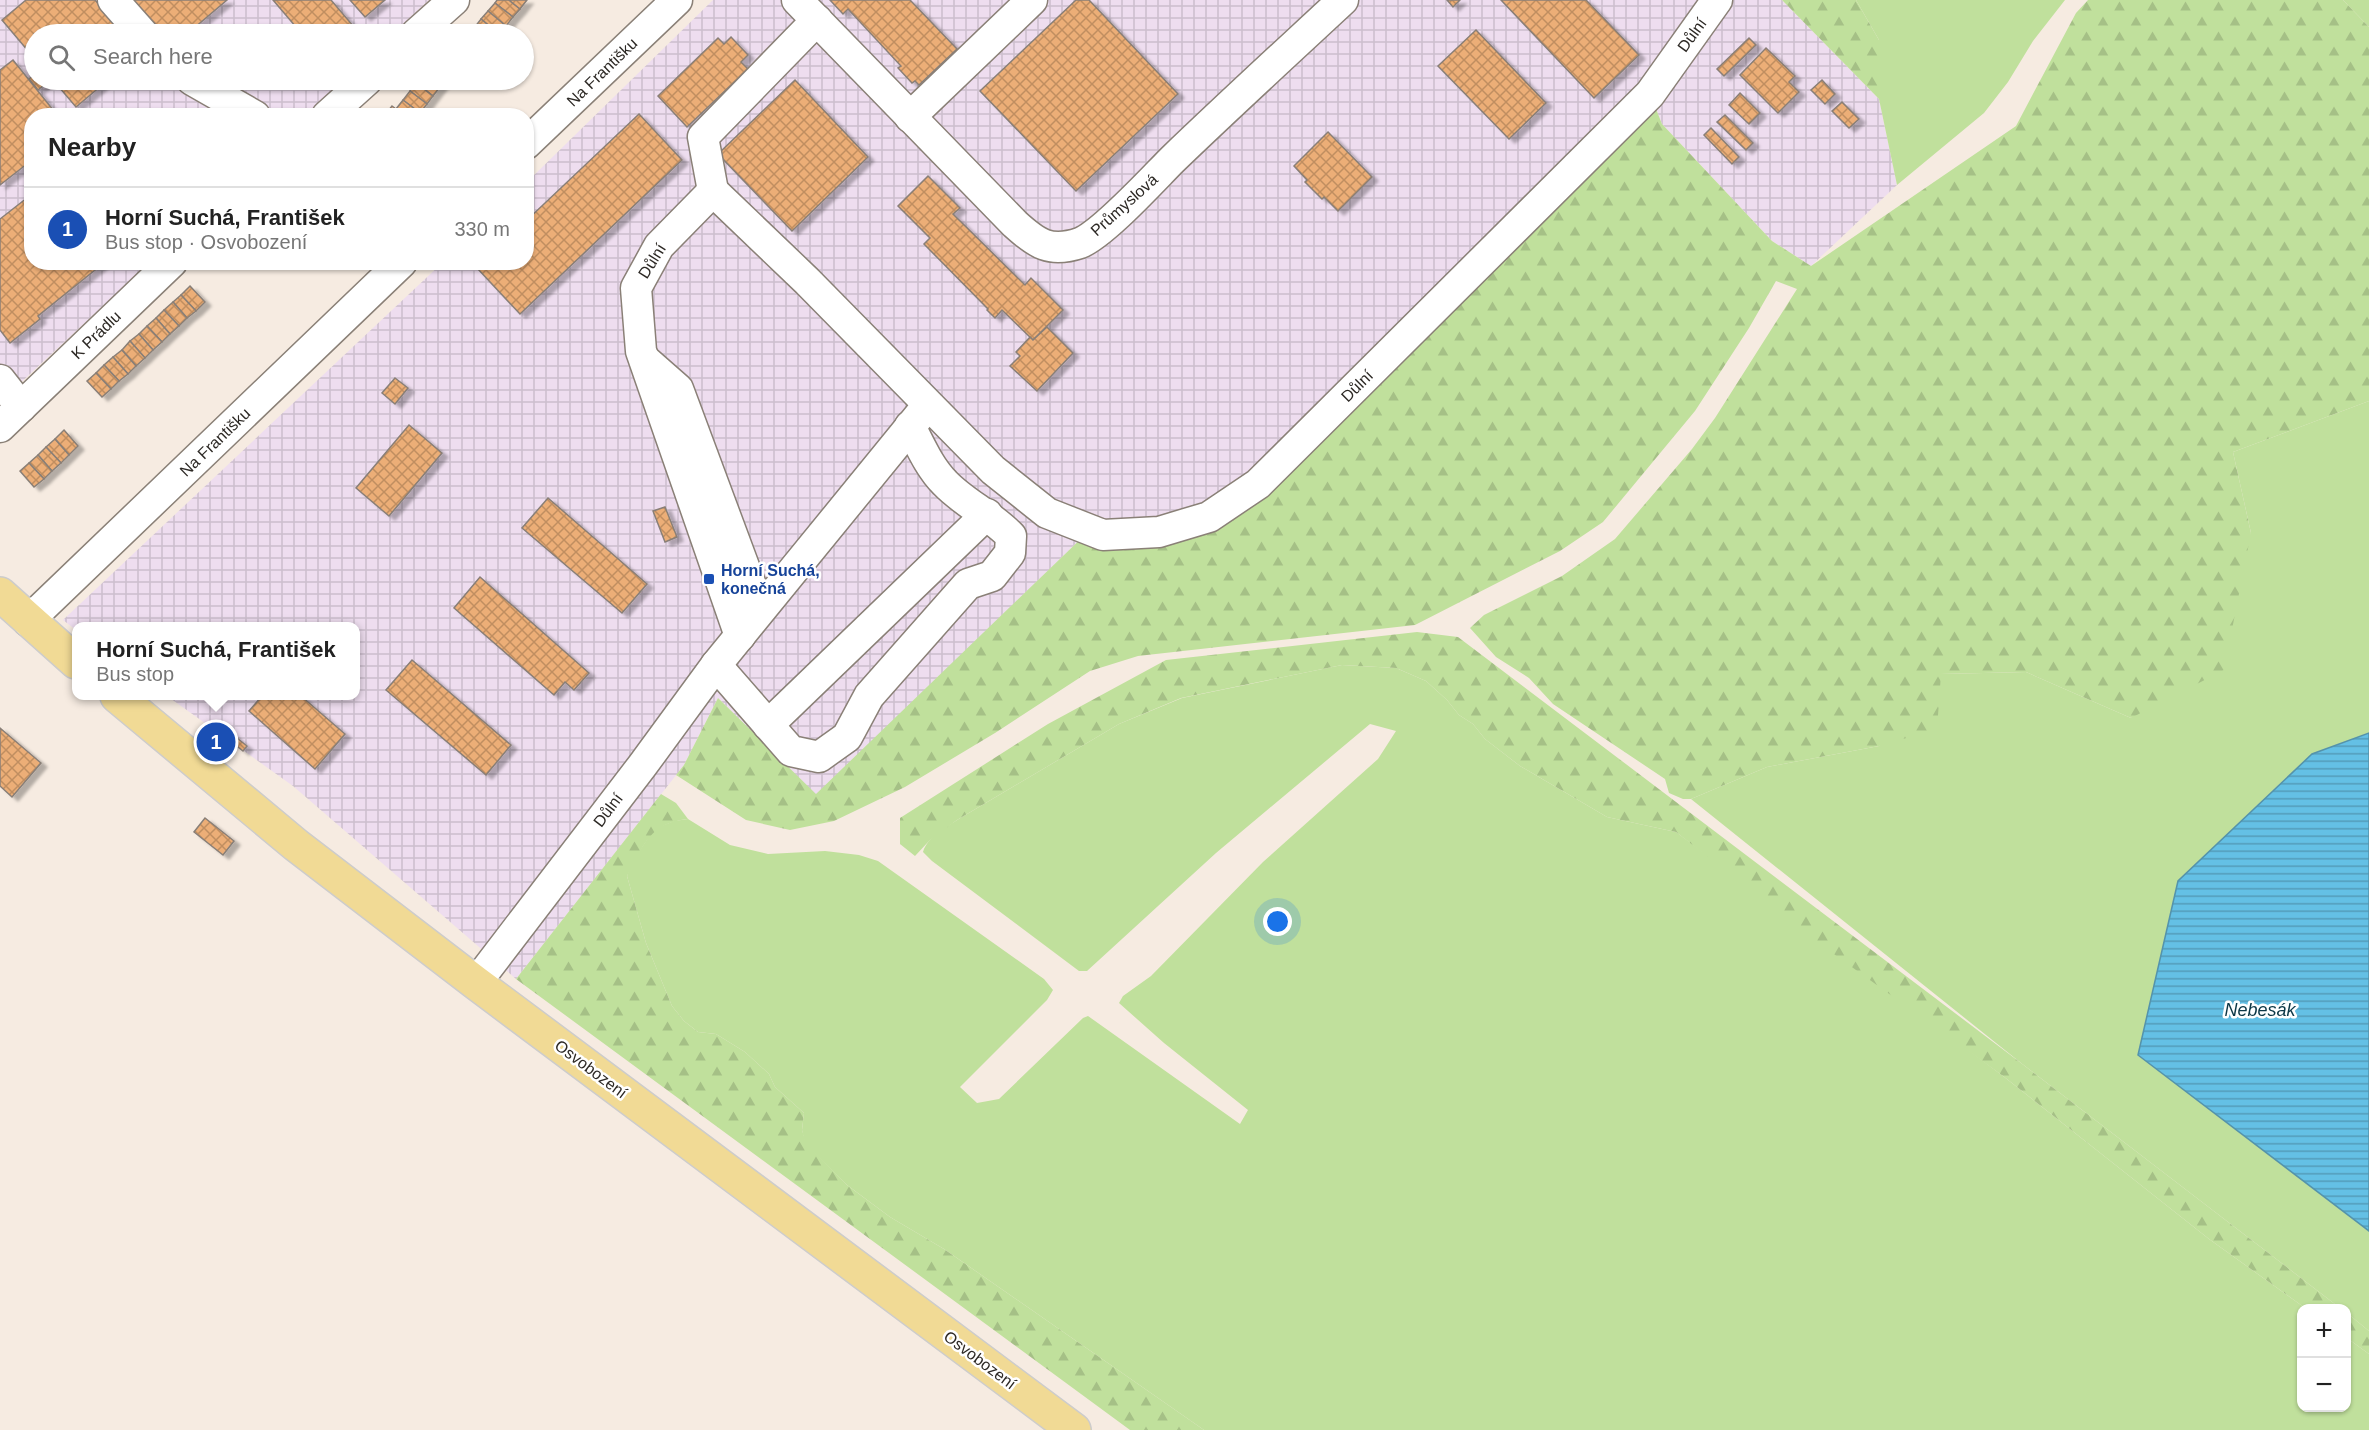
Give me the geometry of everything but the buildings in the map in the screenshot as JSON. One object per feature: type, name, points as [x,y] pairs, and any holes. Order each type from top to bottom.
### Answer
[{"type":"main road","points":[[0,594],[72,659]]},
{"type":"main road","name":"Osvobození","points":[[122,700],[297,845],[476,983],[1074,1430]]},
{"type":"street","points":[[113,0],[134,24]]},
{"type":"street","points":[[427,24],[454,0]]},
{"type":"street","name":"Na Františku","points":[[534,136],[677,0]]},
{"type":"street","points":[[910,117],[1032,0]]},
{"type":"street","name":"Průmyslová","points":[[807,10],[1022,230],[1035,242],[1060,248],[1083,242],[1110,222],[1218,116],[1343,0]]},
{"type":"street","name":"Důlní","points":[[740,636],[641,346],[636,288],[659,246],[713,191],[807,281],[919,416],[1047,513],[1103,535],[1159,532],[1209,517],[1258,484],[1650,94],[1717,0]]},
{"type":"street","points":[[713,191],[704,137],[807,10]]},
{"type":"street","points":[[210,90],[241,108]]},
{"type":"street","points":[[336,108],[356,90]]},
{"type":"street","name":"K Prádlu","points":[[0,380],[10,417],[163,270]]},
{"type":"street","name":"Na Františku","points":[[28,621],[394,270]]},
{"type":"street","points":[[716,665],[791,751],[819,757],[847,737],[869,696],[968,584],[992,576],[1010,553],[1011,536],[987,514],[945,484],[932,467],[919,416]]},
{"type":"street","name":"Důlní","points":[[476,983],[716,665],[919,416]]},
{"type":"street","points":[[768,725],[987,514]]},
{"type":"shaded area","points":[[0,0],[429,0],[403,24],[24,24],[24,90],[333,90],[314,108],[24,108],[24,270],[141,270],[0,402]]},
{"type":"shaded area","points":[[713,0],[1782,0],[1879,99],[1897,185],[1811,266],[1772,241],[1662,124],[1650,94],[1209,517],[1090,530],[816,795],[718,698],[684,765],[516,979],[293,786],[173,700],[360,700],[360,622],[72,622],[72,627],[63,620],[435,270],[534,270],[534,175]]},
{"type":"green space","points":[[1782,0],[1856,0],[1879,40],[1879,99]]},
{"type":"green space","points":[[1856,0],[2065,0],[2033,41],[2008,82],[1984,113],[1897,185],[1879,99],[1879,40]]},
{"type":"green space","points":[[2088,0],[2343,0],[2369,27],[2369,401],[2233,452],[2251,533],[2224,670],[2131,718],[2026,672],[1941,674],[1937,729],[1879,746],[1767,767],[1691,799],[1683,799],[1669,793],[1665,779],[1553,704],[1529,678],[1496,657],[1470,628],[1484,615],[1562,576],[1615,539],[1692,449],[1715,418],[1797,289],[1776,281],[1749,328],[1695,411],[1603,522],[1560,551],[1415,625],[1138,656],[1090,671],[995,733],[905,787],[834,821],[790,830],[746,820],[676,775],[684,765],[718,698],[816,794],[1090,530],[1209,517],[1650,94],[1662,124],[1772,241],[1811,266],[2016,126],[2076,13]]},
{"type":"green space","points":[[2343,0],[2369,0],[2369,27]]},
{"type":"green space","points":[[2369,401],[2369,733],[2312,754],[2138,1055],[2369,1231],[2369,1331],[2351,1316],[2351,1304],[2335,1304],[2021,1063],[1691,799],[1767,767],[1879,746],[1940,674],[2026,672],[2131,718],[2251,533],[2233,452]]},
{"type":"green space","points":[[1417,632],[1458,637],[2021,1063],[2335,1304],[2299,1304],[2209,1239],[2003,1076],[1813,939],[1676,832],[1607,817],[1520,766],[1485,739],[1473,724],[1459,715],[1447,700],[1426,681],[1396,668],[1342,665],[1181,698],[1119,724],[957,820],[930,840],[915,856],[900,844],[900,818],[1048,724],[1166,660]]},
{"type":"green space","points":[[1342,665],[1396,668],[1426,681],[1447,700],[1459,715],[1473,724],[1485,739],[1520,766],[1607,817],[1676,832],[2003,1076],[2209,1239],[2299,1304],[2297,1304],[2297,1412],[2351,1412],[2351,1341],[2369,1354],[2369,1430],[1204,1430],[944,1249],[890,1217],[847,1185],[805,1143],[802,1130],[804,1113],[775,1087],[769,1074],[745,1052],[716,1034],[698,1032],[684,1021],[672,1006],[646,943],[627,876],[632,862],[654,829],[674,821],[688,819],[730,845],[768,854],[825,851],[859,855],[878,861],[1044,979],[1053,990],[1047,1000],[960,1087],[977,1103],[999,1099],[1083,1018],[1088,1016],[1240,1124],[1248,1110],[1164,1043],[1119,1003],[1123,996],[1151,976],[1263,862],[1378,759],[1396,731],[1370,724],[1216,853],[1087,971],[1079,971],[923,852],[933,837],[957,820],[1119,724],[1182,698]]},
{"type":"green space","points":[[661,794],[676,803],[688,819],[664,826],[649,837],[627,876],[646,943],[672,1006],[684,1021],[698,1032],[716,1034],[745,1052],[769,1074],[775,1087],[804,1113],[802,1130],[806,1143],[847,1185],[890,1217],[944,1249],[1204,1430],[1130,1430],[516,979]]},
{"type":"green space","points":[[2351,1316],[2369,1331],[2369,1354],[2351,1341]]},
{"type":"water","name":"Nebesák","points":[[2369,733],[2369,1231],[2138,1055],[2178,881],[2312,754]]},
{"type":"place","name":"Horní Suchá, konečná","points":[[709,579]]},
{"type":"place","name":"Horní Suchá, František","points":[[216,742]]}]
